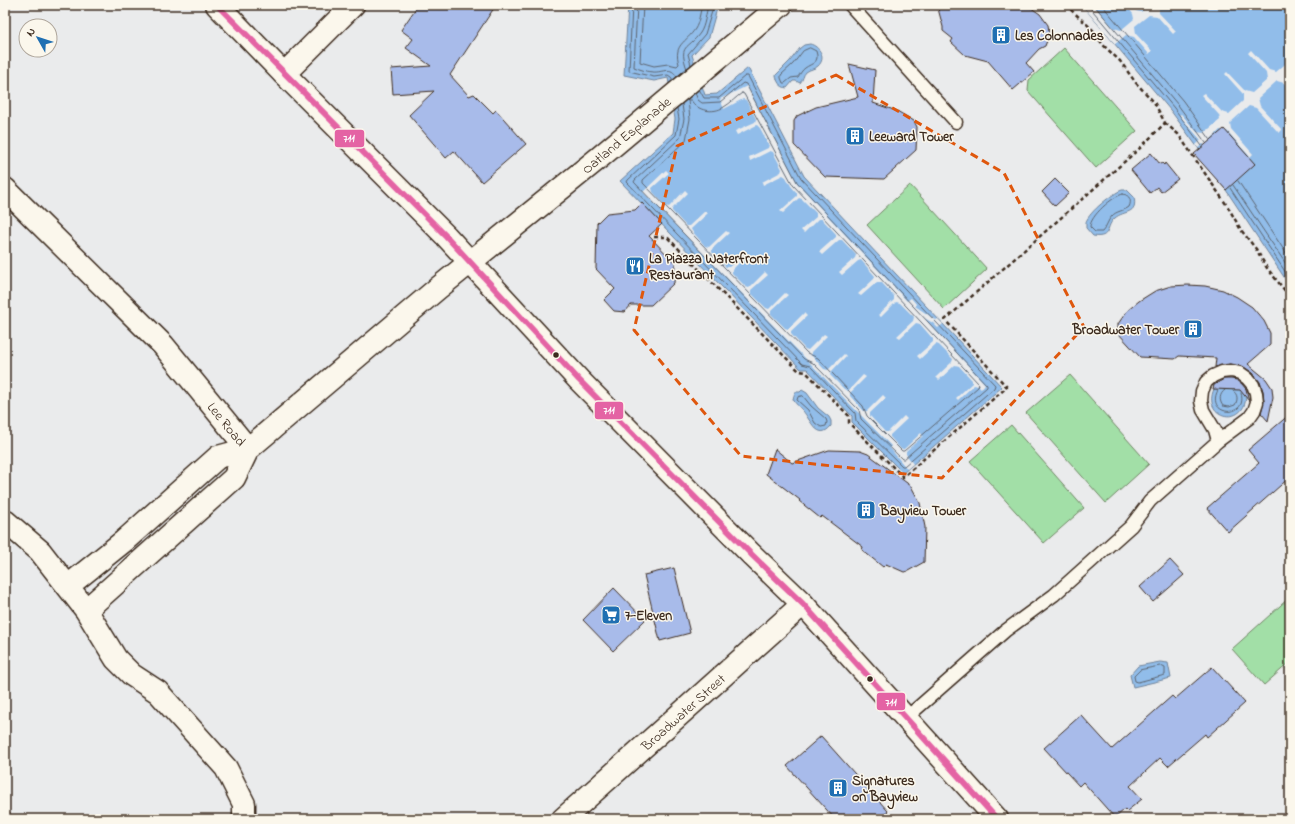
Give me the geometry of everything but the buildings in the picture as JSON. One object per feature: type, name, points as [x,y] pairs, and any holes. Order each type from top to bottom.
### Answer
[{"type":"street","points":[[217,5],[446,236],[579,380],[751,554],[803,604],[997,819]]},
{"type":"street","points":[[284,74],[353,5]]},
{"type":"street","name":"Oatland Esplanade","points":[[470,262],[600,157],[781,5]]},
{"type":"street","name":"Lee Road","points":[[5,189],[163,345],[248,449],[470,262]]},
{"type":"street","points":[[68,586],[145,523],[218,457],[248,449]]},
{"type":"street","points":[[86,610],[234,478],[248,449]]},
{"type":"street","points":[[5,521],[40,550],[86,610],[116,659],[132,675],[158,692],[226,768],[244,804],[244,819]]},
{"type":"street","name":"Broadwater Street","points":[[563,819],[803,604]]},
{"type":"lane","points":[[850,5],[956,122]]},
{"type":"lane","points":[[906,718],[1005,631],[1054,595],[1131,526],[1150,501],[1218,441],[1249,418],[1254,411],[1257,402],[1256,393],[1253,385],[1240,373],[1231,371],[1222,372],[1213,376],[1206,382],[1202,391],[1201,401],[1203,410],[1215,430],[1218,441]]},
{"type":"lane","points":[[145,523],[163,542]]},
{"type":"path","points":[[1067,5],[1092,29],[1103,45],[1120,61],[1136,83],[1154,102],[1165,122],[1178,134],[1228,207],[1241,230],[1256,249],[1267,268],[1290,297]]},
{"type":"path","points":[[654,237],[667,237],[799,371],[806,372],[811,377],[849,416],[849,423],[903,477],[1007,387],[945,320],[1140,148],[1165,122]]},
{"type":"highlighted area","points":[[836,75],[1004,173],[1084,327],[942,478],[741,456],[634,330],[677,146]]},
{"type":"green space","points":[[1064,48],[1137,131],[1096,168],[1028,91],[1029,80]]},
{"type":"green space","points":[[910,185],[987,269],[944,309],[867,225]]},
{"type":"green space","points":[[1070,375],[1149,464],[1106,503],[1026,413]]},
{"type":"green space","points":[[1011,425],[1084,508],[1044,543],[970,461]]},
{"type":"green space","points":[[1290,597],[1290,662],[1264,685],[1232,649]]},
{"type":"water","points":[[628,5],[718,5],[709,37],[692,55],[705,95],[717,94],[748,68],[804,176],[1002,387],[903,473],[852,422],[852,416],[807,369],[801,369],[620,181],[673,133],[675,119],[668,78],[654,81],[624,75]]},
{"type":"water","points":[[1082,5],[1290,5],[1290,286],[1198,148],[1171,111]]},
{"type":"water","points":[[810,44],[816,47],[821,53],[821,63],[817,67],[806,72],[800,83],[793,81],[787,88],[782,87],[778,82],[776,75],[800,48],[804,45]]},
{"type":"water","points":[[1122,190],[1127,190],[1134,197],[1134,207],[1115,218],[1106,234],[1103,236],[1093,236],[1086,228],[1088,218],[1102,203]]},
{"type":"water","points":[[1229,380],[1246,395],[1244,406],[1239,412],[1232,416],[1224,415],[1218,412],[1213,406],[1212,398],[1215,387]]},
{"type":"water","points":[[802,390],[807,393],[818,408],[829,417],[831,426],[826,430],[822,432],[815,428],[794,401],[793,399],[795,392],[800,392]]},
{"type":"water","points":[[1160,662],[1168,663],[1171,678],[1133,687],[1130,675],[1138,666]]},
{"type":"pier","points":[[1082,5],[1093,5],[1114,28],[1121,30],[1134,19],[1133,14],[1126,5],[1132,5],[1136,11],[1141,12],[1149,5],[1160,5],[1159,13],[1176,31],[1173,34],[1157,16],[1149,15],[1135,26],[1136,34],[1152,51],[1149,54],[1134,37],[1126,35],[1115,44]]},
{"type":"pier","points":[[1251,50],[1269,70],[1276,72],[1290,60],[1290,69],[1286,73],[1287,80],[1290,84],[1290,90],[1284,83],[1277,81],[1258,98],[1260,106],[1282,130],[1279,133],[1256,108],[1249,106],[1230,123],[1231,129],[1253,154],[1250,157],[1227,131],[1220,130],[1205,145],[1203,144],[1198,148],[1196,145],[1201,140],[1179,115],[1181,114],[1197,132],[1204,133],[1220,120],[1219,115],[1201,95],[1204,93],[1222,112],[1229,114],[1243,101],[1243,94],[1225,74],[1227,72],[1245,91],[1252,93],[1267,80],[1266,73],[1248,53]]},
{"type":"pier","points":[[747,86],[797,183],[907,301],[911,298],[916,304],[915,306],[936,320],[938,319],[943,324],[938,328],[924,318],[985,384],[981,389],[974,385],[958,400],[956,398],[972,383],[972,380],[959,366],[955,365],[939,380],[936,377],[952,362],[953,359],[939,345],[936,344],[920,359],[917,356],[933,342],[933,339],[920,324],[916,323],[900,338],[897,336],[913,321],[914,317],[900,303],[896,302],[881,317],[878,315],[894,300],[894,296],[881,282],[877,282],[861,296],[858,294],[874,279],[875,276],[861,260],[842,275],[839,272],[855,258],[856,255],[842,240],[839,240],[822,255],[819,252],[836,237],[836,234],[822,219],[818,219],[804,233],[801,230],[816,217],[816,213],[802,199],[799,198],[783,213],[780,211],[797,196],[797,193],[783,175],[763,185],[762,182],[781,172],[782,169],[773,152],[770,151],[750,161],[749,157],[768,148],[769,145],[757,125],[737,135],[735,131],[755,122],[756,119],[746,100],[743,99],[724,109],[720,99]]},
{"type":"pier","points":[[666,170],[669,173],[652,188],[653,192],[666,206],[669,207],[685,190],[688,193],[672,209],[672,211],[686,226],[689,226],[705,211],[708,213],[691,229],[705,246],[709,247],[726,231],[729,233],[712,249],[712,252],[726,267],[729,267],[746,252],[748,254],[732,270],[732,273],[746,287],[749,288],[765,272],[768,275],[751,290],[751,293],[766,308],[769,309],[785,293],[788,295],[771,311],[771,314],[785,328],[788,329],[804,313],[807,316],[791,331],[791,334],[805,349],[808,350],[824,334],[827,336],[811,352],[811,355],[824,369],[828,370],[844,354],[846,356],[830,375],[848,391],[863,375],[866,377],[850,393],[850,396],[864,411],[867,411],[883,395],[886,398],[870,413],[870,416],[885,432],[888,432],[904,416],[907,419],[890,435],[890,437],[901,449],[904,449],[921,433],[923,436],[906,451],[906,454],[913,464],[907,469],[890,448],[891,446],[643,192]]},
{"type":"transit line","name":"711","points":[[217,5],[446,236],[579,380],[751,554],[803,604],[997,819]]},
{"type":"place","name":"Les Colonnades","points":[[1001,35]]},
{"type":"place","name":"Leeward Tower","points":[[855,136]]},
{"type":"place","name":"La Piazza Waterfront Restaurant","points":[[635,266]]},
{"type":"place","name":"Broadwater Tower","points":[[1193,329]]},
{"type":"place","name":"Bayview Tower","points":[[866,510]]},
{"type":"place","name":"7-Eleven","points":[[611,615]]},
{"type":"place","name":"Signatures on Bayview","points":[[838,788]]}]
